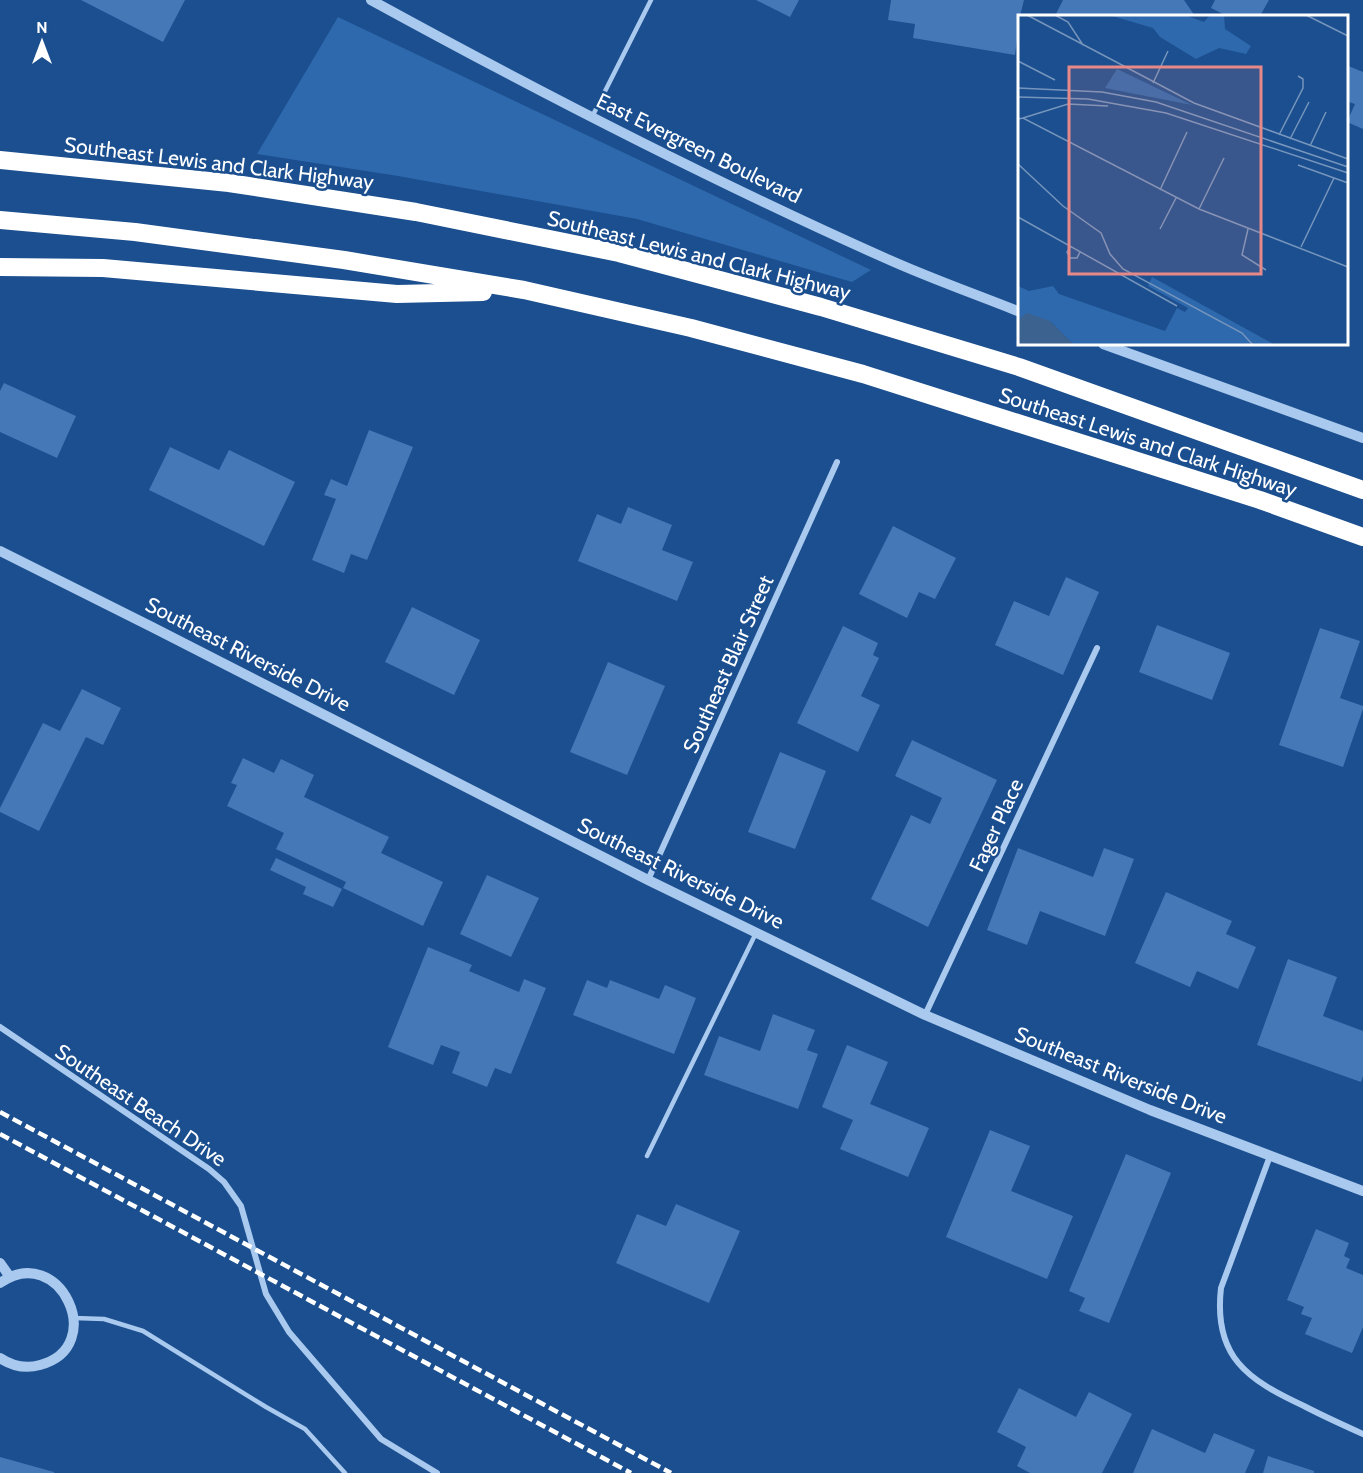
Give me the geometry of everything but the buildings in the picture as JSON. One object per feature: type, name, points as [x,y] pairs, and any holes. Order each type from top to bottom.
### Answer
[{"type":"highway","name":"Southeast Lewis and Clark Highway","points":[[0,160],[229,183],[416,212],[619,253],[821,307],[1019,367],[1363,490]]},
{"type":"highway","name":"Southeast Lewis and Clark Highway","points":[[0,220],[135,232],[344,260],[524,291],[691,328],[863,374],[1260,500],[1363,537]]},
{"type":"highway","points":[[0,267],[103,267],[397,294],[524,291]]},
{"type":"street","name":"East Evergreen Boulevard","points":[[371,0],[705,175],[887,259],[1018,311]]},
{"type":"street","points":[[1106,345],[1363,438]]},
{"type":"street","name":"Southeast Blair Street","points":[[648,880],[837,462]]},
{"type":"street","name":"Southeast Riverside Drive","points":[[0,551],[648,880],[925,1015],[1150,1110],[1363,1191]]},
{"type":"street","name":"Fager Place","points":[[925,1015],[1097,648]]},
{"type":"street","name":"Southeast Beach Drive","points":[[0,1027],[209,1169],[224,1182],[241,1206],[266,1294],[289,1332],[381,1439],[437,1473]]},
{"type":"street","points":[[1270,1156],[1221,1288],[1219,1306],[1226,1341],[1233,1357],[1258,1383],[1363,1434]]},
{"type":"street","points":[[0,1263],[5,1280],[20,1275],[39,1275],[57,1284],[69,1299],[74,1318],[72,1336],[68,1345],[55,1359],[30,1367],[13,1365],[0,1358]]},
{"type":"lane","points":[[592,117],[651,0]]},
{"type":"lane","points":[[647,1156],[756,933]]},
{"type":"lane","points":[[74,1318],[104,1319],[143,1330],[305,1429],[345,1473]]},
{"type":"shaded area","points":[[338,17],[871,270],[852,282],[637,219],[398,176],[257,154]]},
{"type":"railway","points":[[0,1112],[671,1473]]},
{"type":"railway","points":[[0,1134],[631,1473]]}]
